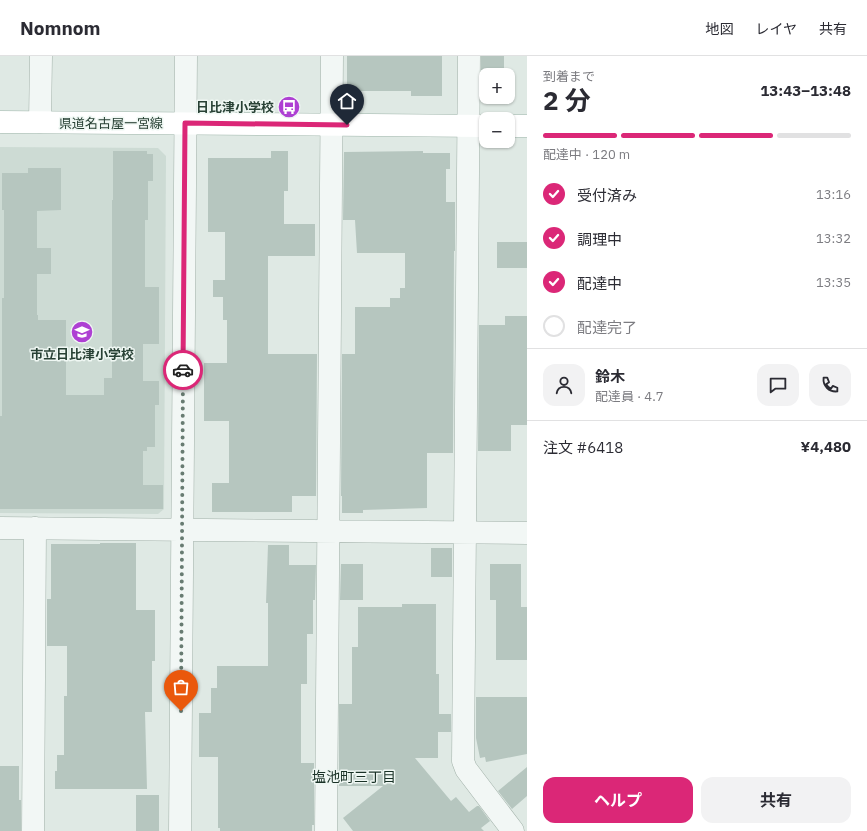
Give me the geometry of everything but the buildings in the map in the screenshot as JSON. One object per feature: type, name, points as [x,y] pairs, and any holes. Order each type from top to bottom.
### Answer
[{"type":"main road","name":"県道名古屋一宮線","points":[[0,122],[477,125]]},
{"type":"main road","points":[[515,126],[527,126]]},
{"type":"street","points":[[40,122],[41,56]]},
{"type":"street","points":[[180,831],[186,56]]},
{"type":"street","points":[[326,831],[332,56]]},
{"type":"street","points":[[469,56],[477,125],[465,533],[463,762],[466,769],[513,831]]},
{"type":"street","points":[[0,528],[527,533]]},
{"type":"street","points":[[33,831],[35,528]]},
{"type":"shaded area","name":"市立日比津小学校","points":[[0,147],[158,148],[166,156],[164,509],[158,514],[0,513]]},
{"type":"way so far","points":[[181,711],[183,370]]},
{"type":"place","name":"日比津小学校","points":[[289,107]]},
{"type":"place","name":"市立日比津小学校","points":[[82,332]]},
{"type":"district","name":"塩池町三丁目","points":[[354,777]]},
{"type":"route","points":[[183,370],[185,123],[347,125]]}]
